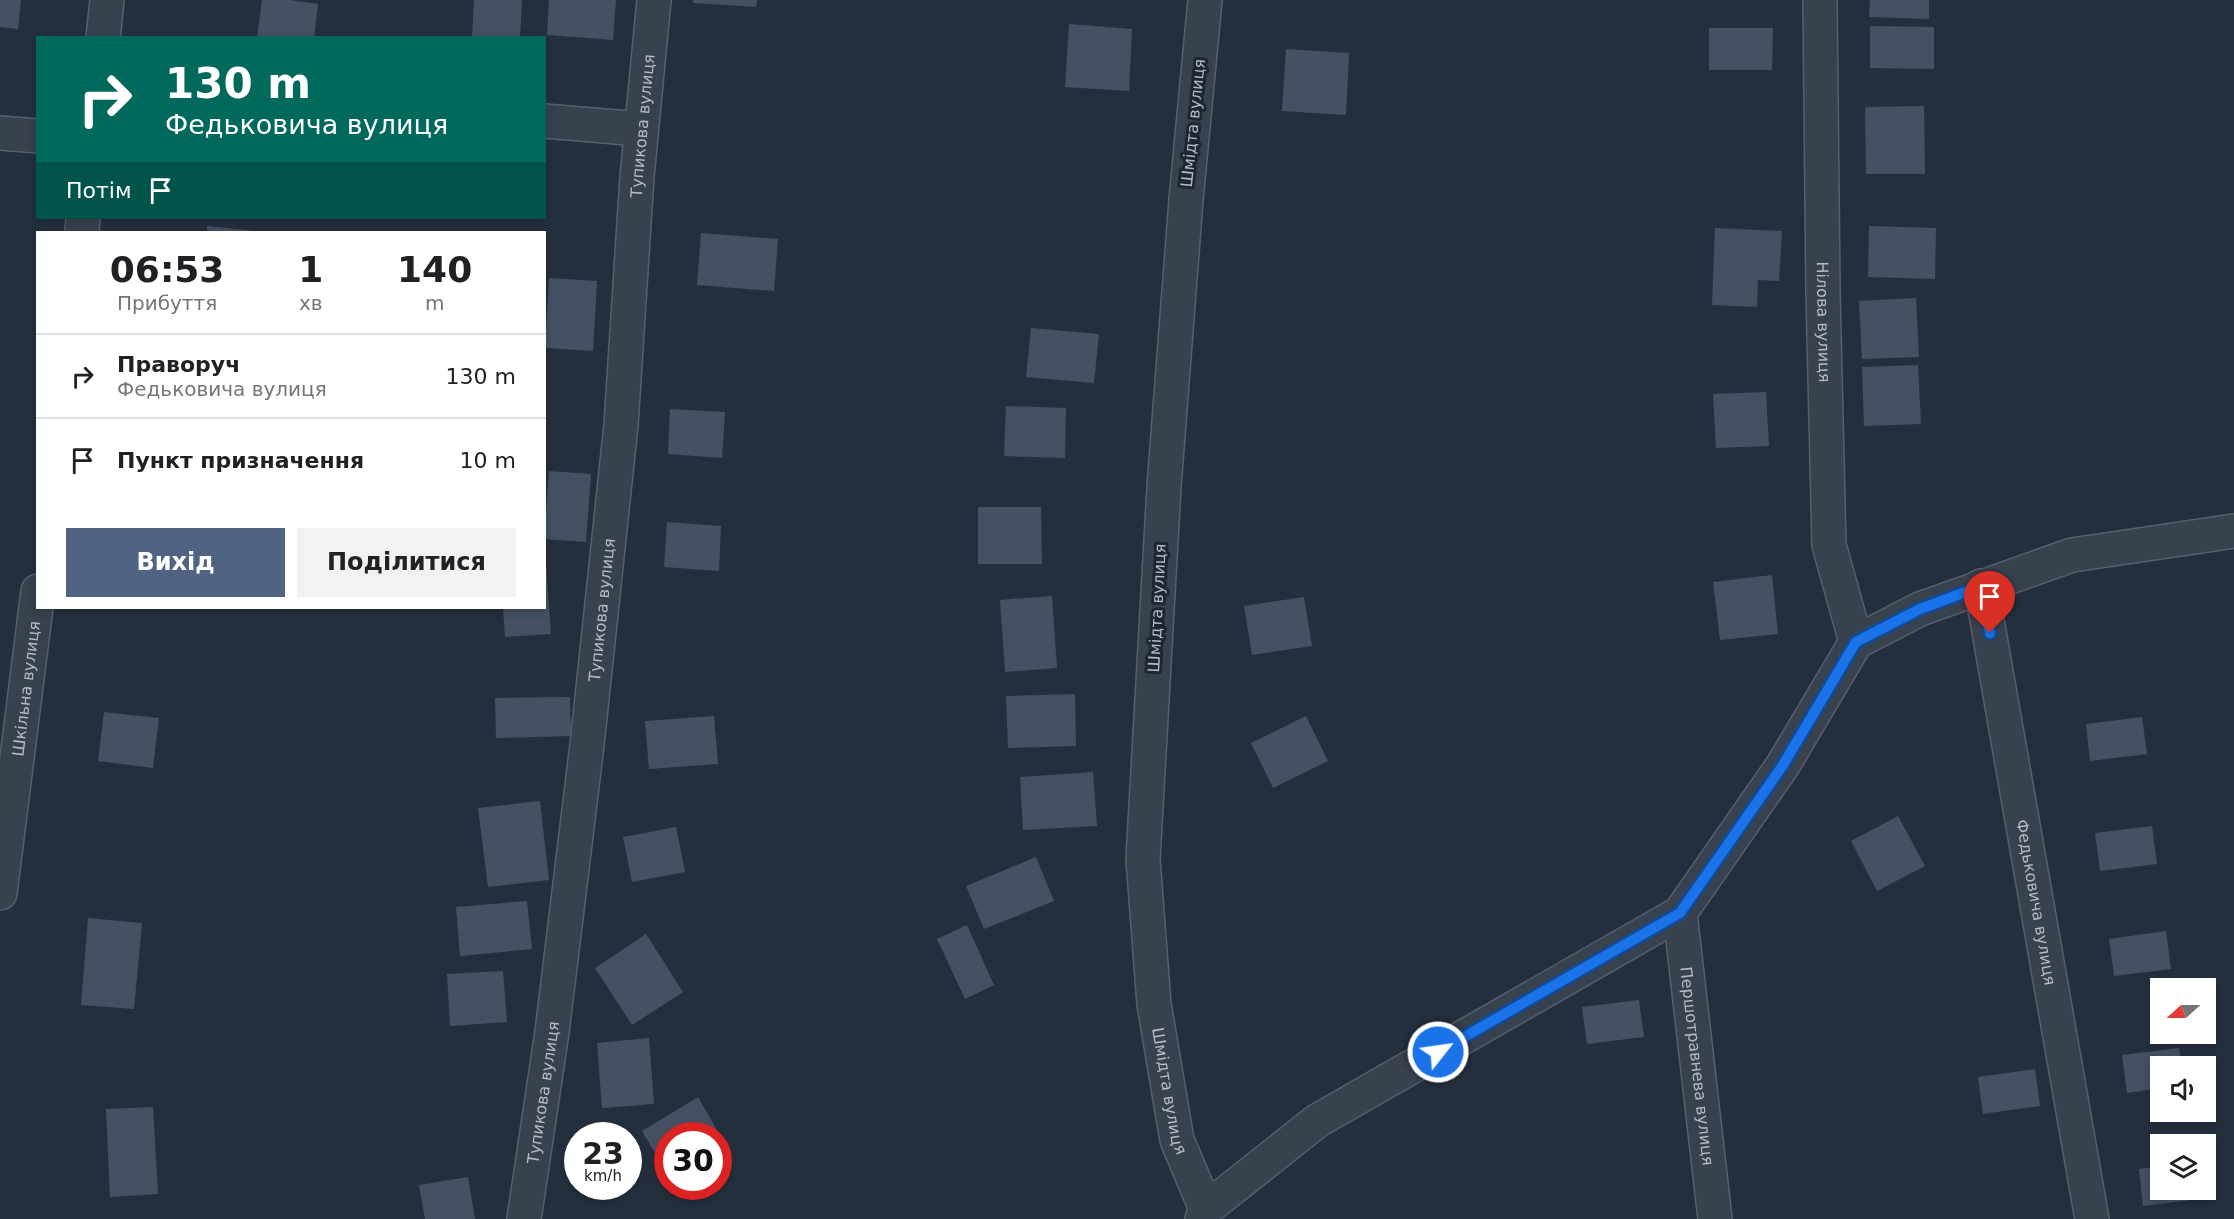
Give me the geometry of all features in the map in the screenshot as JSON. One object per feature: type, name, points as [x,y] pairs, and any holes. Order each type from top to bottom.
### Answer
[{"type":"street","points":[[103,36],[107,0]]},
{"type":"street","name":"Тупикова вулиця","points":[[524,1219],[552,1032],[589,733],[621,425],[641,129],[654,0]]},
{"type":"street","name":"Шмідта вулиця","points":[[1204,1214],[1177,1140],[1154,1004],[1143,859],[1166,464],[1186,200],[1205,0]]},
{"type":"street","name":"Нілова вулиця","points":[[1820,0],[1822,292],[1828,545],[1856,642]]},
{"type":"street","points":[[546,121],[641,129]]},
{"type":"street","points":[[0,133],[36,136]]},
{"type":"street","points":[[1204,1214],[1317,1121],[1680,913],[1783,765],[1856,642],[1920,609],[2072,555],[2234,531]]},
{"type":"street","name":"Федьковича вулиця","points":[[1982,586],[2092,1219]]},
{"type":"street","name":"Шкільна вулиця","points":[[0,893],[36,607]]},
{"type":"street","name":"Першотравнева вулиця","points":[[1680,913],[1715,1219]]},
{"type":"building","points":[[0,0],[21,0],[18,29],[0,27]]},
{"type":"building","points":[[262,0],[290,0],[318,4],[314,36],[257,36]]},
{"type":"building","points":[[474,0],[522,0],[520,36],[472,36]]},
{"type":"building","points":[[549,0],[616,0],[613,40],[547,35]]},
{"type":"building","points":[[693,0],[757,0],[756,7],[693,3]]},
{"type":"building","points":[[1870,0],[1929,0],[1929,19],[1869,17]]},
{"type":"building","points":[[1069,24],[1132,29],[1129,91],[1065,87]]},
{"type":"building","points":[[1870,26],[1934,27],[1934,69],[1870,68]]},
{"type":"building","points":[[1709,28],[1773,28],[1772,70],[1709,70]]},
{"type":"building","points":[[1286,49],[1349,53],[1346,115],[1282,111]]},
{"type":"building","points":[[1924,106],[1925,174],[1866,174],[1865,107]]},
{"type":"building","points":[[207,226],[254,231],[207,231]]},
{"type":"building","points":[[1869,226],[1936,228],[1935,279],[1868,277]]},
{"type":"building","points":[[1715,228],[1782,231],[1779,281],[1758,280],[1757,307],[1712,305]]},
{"type":"building","points":[[701,233],[778,239],[774,291],[697,285]]},
{"type":"building","points":[[549,278],[597,281],[593,351],[546,348]]},
{"type":"building","points":[[1916,298],[1919,357],[1862,359],[1859,301]]},
{"type":"building","points":[[1031,328],[1099,334],[1094,383],[1026,377]]},
{"type":"building","points":[[1918,365],[1921,424],[1864,426],[1862,367]]},
{"type":"building","points":[[1766,392],[1769,446],[1716,448],[1713,394]]},
{"type":"building","points":[[1006,406],[1066,408],[1065,458],[1004,456]]},
{"type":"building","points":[[670,409],[725,412],[722,458],[668,454]]},
{"type":"building","points":[[549,471],[591,474],[586,542],[546,539]]},
{"type":"building","points":[[978,507],[1041,507],[1042,564],[978,564]]},
{"type":"building","points":[[667,522],[721,526],[719,571],[664,567]]},
{"type":"building","points":[[546,564],[551,634],[505,637],[503,609],[546,609]]},
{"type":"building","points":[[1772,575],[1778,634],[1720,640],[1713,582]]},
{"type":"building","points":[[1052,596],[1057,668],[1005,672],[1000,600]]},
{"type":"building","points":[[1304,597],[1312,646],[1252,655],[1244,606]]},
{"type":"building","points":[[1075,694],[1076,746],[1008,748],[1006,696]]},
{"type":"building","points":[[570,697],[571,736],[496,738],[495,698]]},
{"type":"building","points":[[104,712],[159,718],[153,768],[98,761]]},
{"type":"building","points":[[714,716],[718,764],[649,769],[645,721]]},
{"type":"building","points":[[1306,716],[1328,761],[1273,788],[1251,743]]},
{"type":"building","points":[[2142,717],[2147,754],[2090,761],[2086,724]]},
{"type":"building","points":[[1093,772],[1097,826],[1023,830],[1020,777]]},
{"type":"building","points":[[540,801],[549,880],[488,887],[478,808]]},
{"type":"building","points":[[1898,816],[1925,866],[1877,891],[1851,841]]},
{"type":"building","points":[[2152,826],[2157,864],[2100,871],[2095,833]]},
{"type":"building","points":[[676,827],[685,872],[632,882],[623,837]]},
{"type":"building","points":[[1036,857],[1054,901],[984,929],[966,886]]},
{"type":"building","points":[[527,901],[532,949],[460,956],[456,907]]},
{"type":"building","points":[[88,918],[142,923],[134,1009],[81,1005]]},
{"type":"building","points":[[967,925],[994,985],[965,999],[937,939]]},
{"type":"building","points":[[2166,931],[2171,969],[2114,976],[2109,939]]},
{"type":"building","points":[[646,934],[683,992],[632,1025],[595,968]]},
{"type":"building","points":[[503,971],[507,1022],[450,1026],[447,974]]},
{"type":"building","points":[[1639,1000],[1644,1037],[1587,1044],[1582,1007]]},
{"type":"building","points":[[649,1038],[654,1104],[602,1108],[597,1043]]},
{"type":"building","points":[[2179,1048],[2180,1056],[2150,1056],[2150,1090],[2127,1093],[2122,1055]]},
{"type":"building","points":[[2035,1069],[2040,1106],[1983,1114],[1978,1077]]},
{"type":"building","points":[[698,1097],[712,1122],[657,1122]]},
{"type":"building","points":[[153,1107],[158,1194],[110,1197],[106,1109]]},
{"type":"building","points":[[654,1124],[654,1151],[642,1131]]},
{"type":"building","points":[[2150,1167],[2150,1200],[2192,1200],[2143,1206],[2139,1169]]},
{"type":"building","points":[[468,1177],[475,1219],[425,1219],[419,1185]]},
{"type":"route","points":[[1438,1052],[1680,913],[1783,765],[1856,642],[1920,609],[1982,586],[1990,633]]}]
